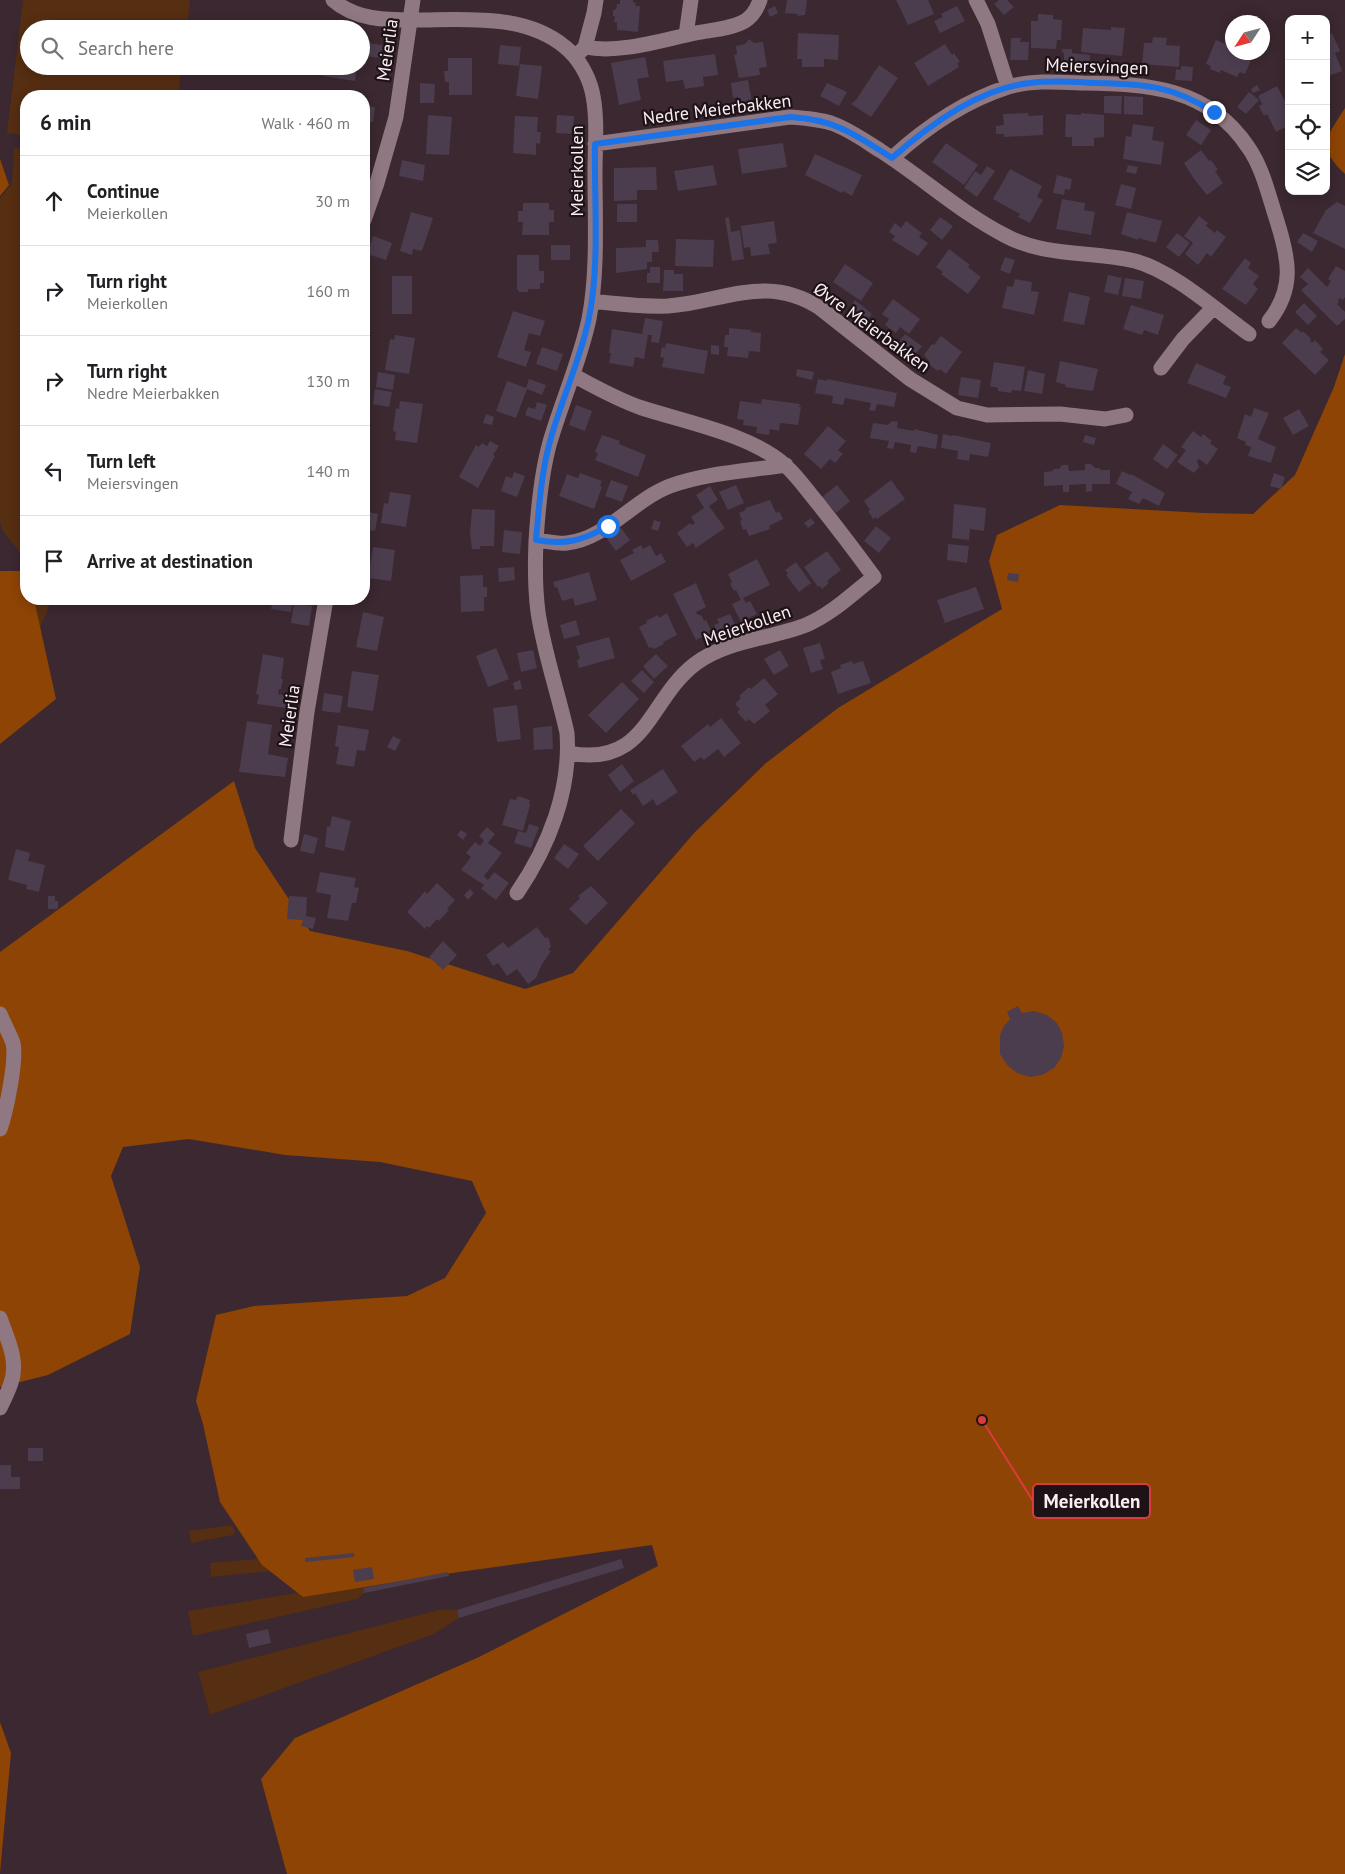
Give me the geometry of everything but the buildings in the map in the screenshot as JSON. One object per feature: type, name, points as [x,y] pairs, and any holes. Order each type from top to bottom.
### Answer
[{"type":"street","name":"Meierkollen","points":[[333,0],[346,10],[361,17],[385,20],[469,20],[527,27],[580,52],[592,90],[595,108],[592,301],[582,349],[560,410],[542,476],[536,540],[538,611],[567,733],[568,753],[559,807],[552,827],[530,874],[517,893]]},
{"type":"street","name":"Meierlia","points":[[370,203],[383,165],[396,117],[413,0]]},
{"type":"street","points":[[596,0],[594,13],[580,52],[649,43],[736,25],[751,18],[760,0]]},
{"type":"street","points":[[686,35],[691,0]]},
{"type":"street","points":[[976,0],[988,24],[1008,87]]},
{"type":"street","name":"Meiersvingen","points":[[892,158],[919,135],[982,97],[1008,87],[1028,83],[1128,84],[1161,88],[1196,101],[1228,123],[1249,147],[1268,193],[1282,242],[1286,261],[1287,282],[1281,305],[1269,322]]},
{"type":"street","name":"Nedre Meierbakken","points":[[595,144],[799,117],[837,125],[892,158],[970,214],[1021,244],[1034,248],[1112,257],[1137,262],[1167,275],[1249,334]]},
{"type":"street","name":"Øvre Meierbakken","points":[[592,301],[640,306],[668,306],[756,291],[771,290],[786,293],[810,301],[910,378],[957,408],[987,415],[1060,414],[1105,418],[1126,415]]},
{"type":"street","points":[[1161,368],[1182,339],[1213,308]]},
{"type":"street","points":[[573,375],[640,407],[698,424],[740,440],[786,465]]},
{"type":"street","name":"Meierkollen","points":[[568,753],[594,756],[606,754],[626,745],[647,725],[676,683],[697,662],[731,646],[780,634],[818,619],[874,577],[786,465]]},
{"type":"street","points":[[536,540],[566,543],[581,540],[608,526],[648,496],[694,478],[786,465]]},
{"type":"street","name":"Meierlia","points":[[291,840],[308,712],[325,605]]},
{"type":"street","points":[[0,1014],[13,1044],[13,1057],[7,1102],[0,1129]]},
{"type":"street","points":[[0,1318],[13,1355],[14,1365],[12,1382],[0,1408]]},
{"type":"shaded area","points":[[23,0],[190,0],[188,20],[21,20]]},
{"type":"shaded area","points":[[20,25],[20,75],[181,75],[179,90],[20,90],[20,135],[7,133]]},
{"type":"shaded area","points":[[1345,108],[1345,174],[1330,156],[1330,132]]},
{"type":"shaded area","points":[[14,148],[20,148],[20,552],[3,531],[0,522],[0,198],[12,184]]},
{"type":"shaded area","points":[[0,159],[9,185],[0,196]]},
{"type":"shaded area","points":[[1345,354],[1345,1874],[287,1874],[261,1779],[295,1738],[479,1657],[658,1566],[652,1545],[452,1573],[303,1597],[262,1565],[220,1502],[196,1401],[216,1315],[254,1306],[407,1296],[445,1278],[486,1213],[472,1181],[380,1162],[285,1155],[189,1139],[123,1147],[111,1176],[140,1267],[130,1334],[48,1375],[0,1387],[0,952],[234,781],[255,848],[310,931],[407,951],[525,989],[573,973],[695,832],[766,763],[838,708],[1002,609],[989,561],[997,535],[1060,505],[1253,514],[1295,475],[1334,387]]},
{"type":"shaded area","points":[[0,571],[20,571],[20,605],[35,605],[56,699],[0,744]]},
{"type":"shaded area","points":[[35,605],[50,605],[40,628]]},
{"type":"shaded area","points":[[232,1525],[235,1531],[233,1535],[191,1543],[189,1531]]},
{"type":"shaded area","points":[[268,1558],[271,1571],[211,1577],[210,1563]]},
{"type":"shaded area","points":[[357,1583],[363,1588],[364,1593],[357,1599],[193,1636],[188,1611]]},
{"type":"shaded area","points":[[439,1610],[457,1610],[459,1618],[434,1634],[210,1715],[198,1672]]},
{"type":"shaded area","points":[[0,1722],[11,1753],[0,1873]]},
{"type":"place","name":"Meierkollen","points":[[982,1420]]},
{"type":"route","points":[[608,526],[581,540],[566,543],[536,540],[542,476],[549,444],[582,349],[592,301],[595,144],[790,117],[808,118],[837,125],[892,158],[935,124],[982,97],[1008,87],[1045,82],[1128,84],[1161,88],[1196,101],[1214,112]]}]
